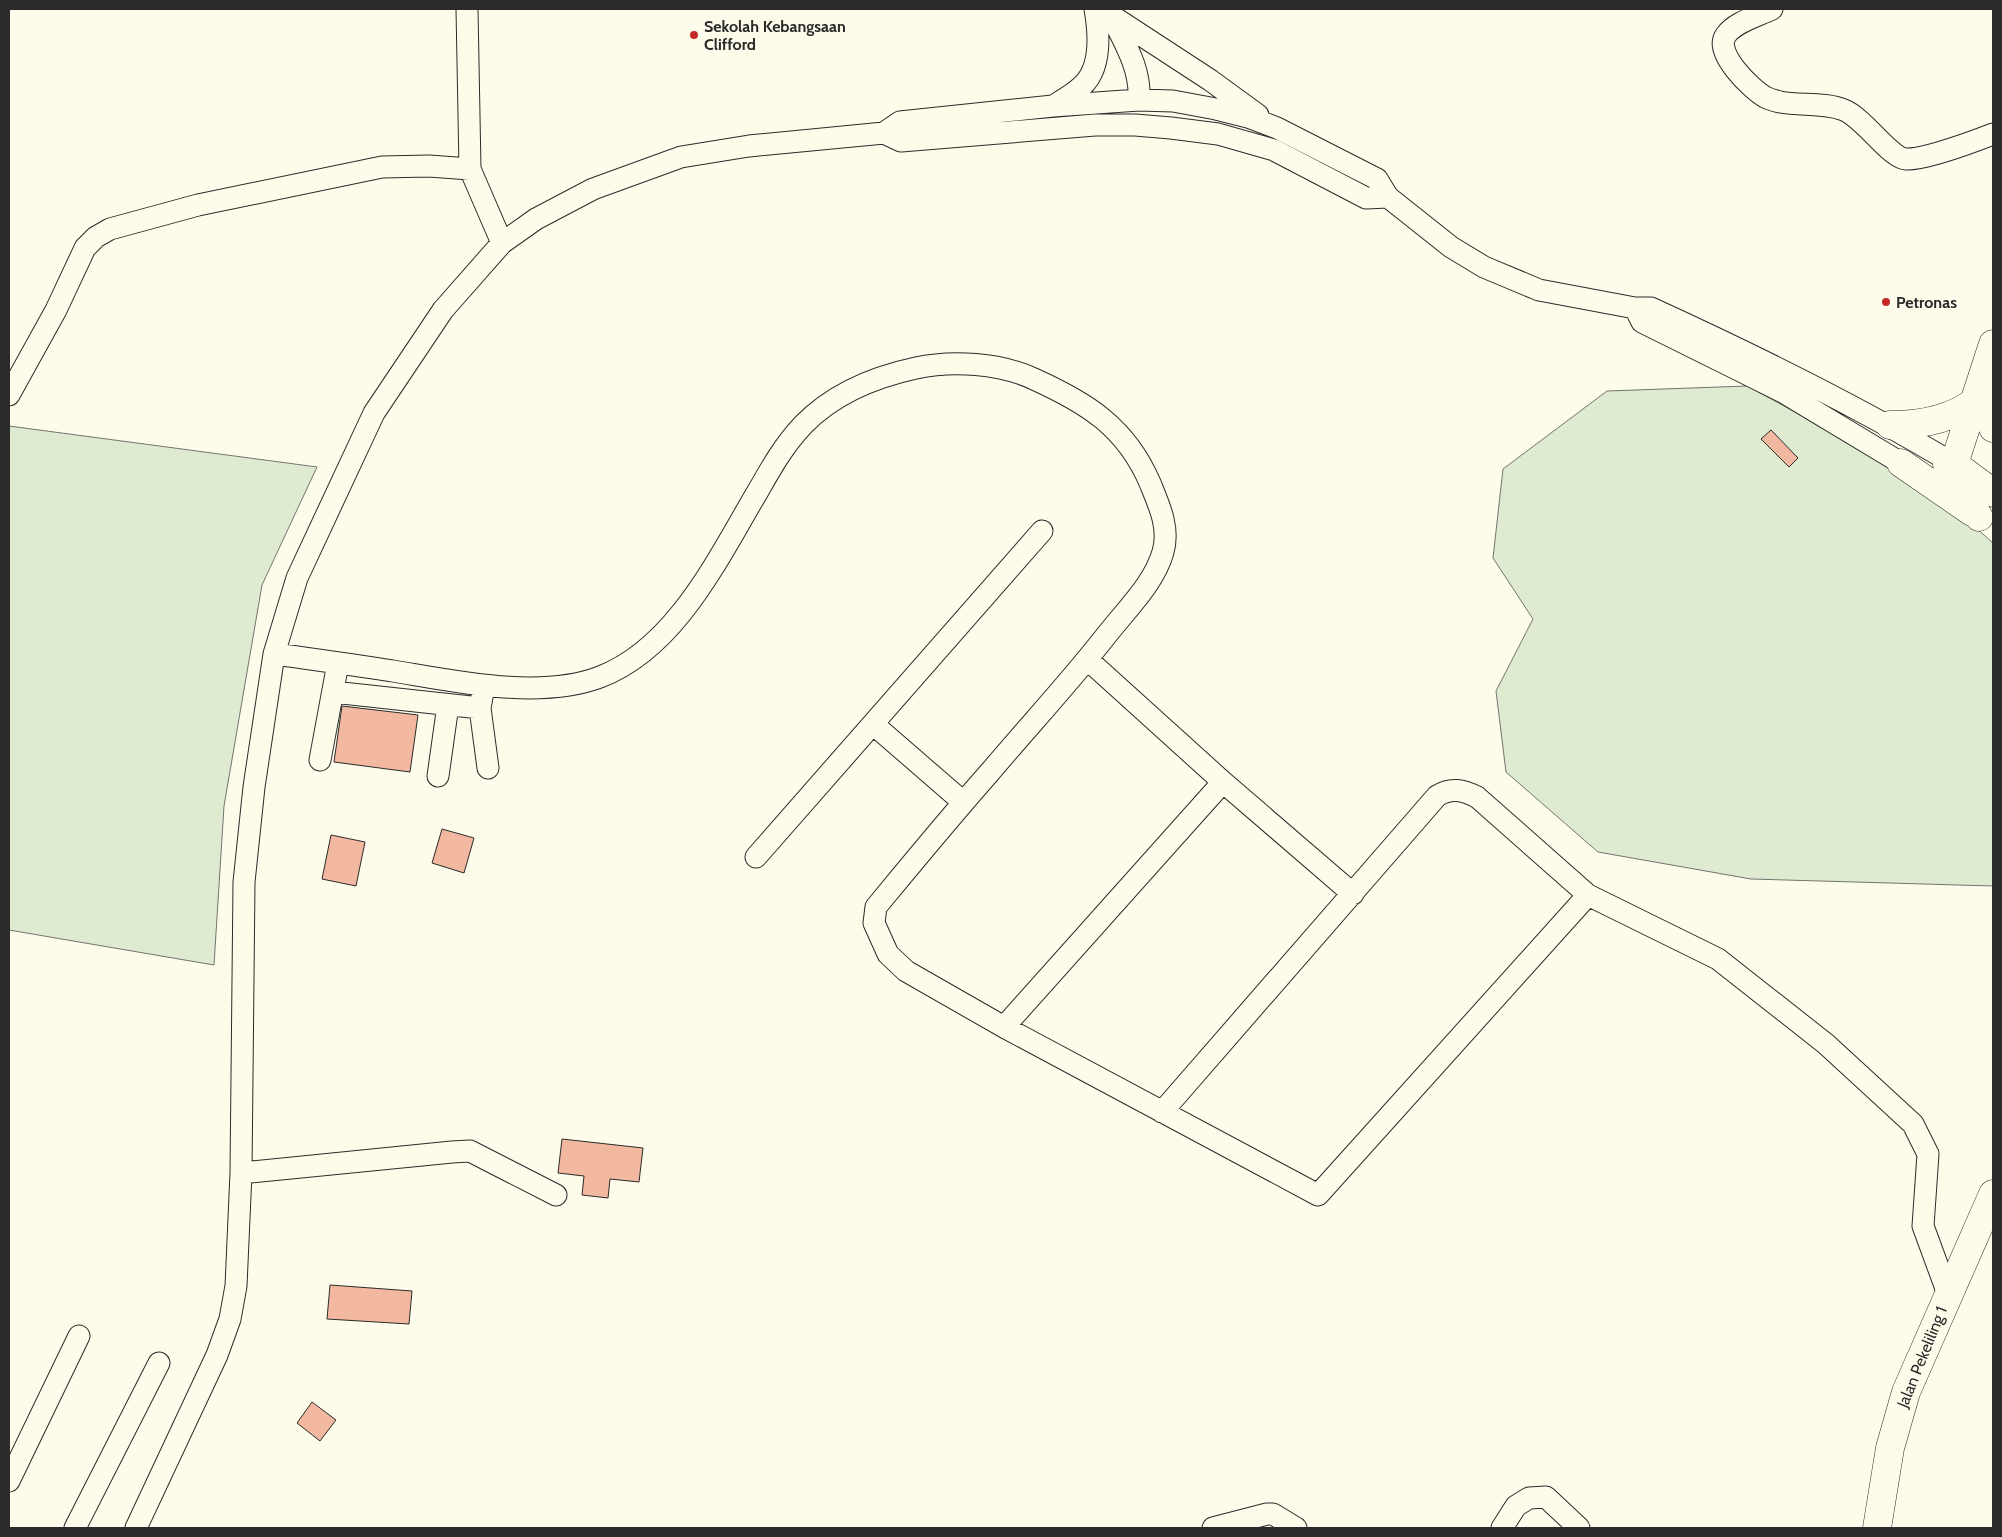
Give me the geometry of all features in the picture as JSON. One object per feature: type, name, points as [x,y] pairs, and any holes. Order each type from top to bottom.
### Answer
[{"type":"main road","points":[[1890,425],[1918,424],[1936,420],[1966,408],[1986,374]]},
{"type":"main road","points":[[1986,374],[1993,428]]},
{"type":"main road","points":[[1986,374],[1954,464],[1960,490],[1986,523]]},
{"type":"main road","points":[[1901,463],[1954,464],[1993,493]]},
{"type":"main road","points":[[1901,463],[1986,523]]},
{"type":"main road","name":"Jalan Pekeliling 1","points":[[1877,1528],[1896,1422],[1906,1392],[1993,1194]]},
{"type":"street","points":[[467,9],[470,168],[502,243]]},
{"type":"street","points":[[1772,9],[1732,28],[1724,36],[1723,45],[1727,57],[1736,71],[1765,97],[1781,102],[1829,106],[1844,110],[1870,129],[1896,155],[1904,159],[1918,158],[1993,134]]},
{"type":"street","points":[[1103,11],[1137,72],[1140,88],[1139,100]]},
{"type":"street","points":[[1053,106],[1083,86],[1090,76],[1097,57],[1099,30],[1103,11]]},
{"type":"street","points":[[1103,11],[1210,80],[1277,128]]},
{"type":"street","points":[[1095,124],[1139,100]]},
{"type":"street","points":[[1139,100],[1171,128]]},
{"type":"street","points":[[136,1528],[217,1355],[230,1319],[236,1286],[241,1173],[244,882],[254,787],[274,654],[297,578],[374,413],[443,310],[502,243],[536,219],[593,189],[681,157],[749,146],[884,133],[900,122],[1053,106],[1139,100],[1173,101],[1248,117],[1277,128],[1377,178],[1388,197],[1451,247],[1484,267],[1539,290],[1635,308],[1651,308],[1744,350],[1890,425],[1954,464]]},
{"type":"street","points":[[884,133],[901,141],[1095,124],[1171,128],[1218,134],[1274,150],[1366,198],[1388,197]]},
{"type":"street","points":[[9,395],[56,310],[85,248],[96,237],[110,228],[198,205],[382,167],[429,166],[470,168]]},
{"type":"street","points":[[1635,308],[1642,322],[1783,392],[1901,463]]},
{"type":"street","points":[[274,654],[338,662],[484,686],[539,687],[569,684],[598,678],[626,664],[648,648],[675,620],[700,589],[781,452],[804,425],[828,404],[857,387],[888,374],[928,365],[974,364],[1020,373],[1065,393],[1097,413],[1126,441],[1143,468],[1156,498],[1166,531],[1165,548],[1157,569],[1087,660],[963,802],[876,907],[874,923],[888,954],[906,971],[1004,1028],[1318,1195],[1588,895]]},
{"type":"street","points":[[756,857],[1042,531]]},
{"type":"street","points":[[1087,660],[1223,782],[1353,894]]},
{"type":"street","points":[[320,760],[338,662]]},
{"type":"street","points":[[484,686],[480,708],[488,768]]},
{"type":"street","points":[[333,692],[480,708]]},
{"type":"street","points":[[438,776],[448,705]]},
{"type":"street","points":[[873,724],[963,802]]},
{"type":"street","points":[[1004,1028],[1223,782]]},
{"type":"street","points":[[1162,1112],[1437,796],[1454,790],[1465,791],[1477,797],[1588,895],[1718,959],[1826,1044],[1913,1124],[1928,1154],[1922,1226],[1948,1294]]},
{"type":"street","points":[[241,1173],[470,1151],[556,1195]]},
{"type":"street","points":[[9,1481],[79,1336]]},
{"type":"street","points":[[74,1528],[159,1363]]},
{"type":"street","points":[[1502,1528],[1516,1506],[1529,1498],[1546,1498],[1579,1528]]},
{"type":"street","points":[[1213,1528],[1267,1514],[1273,1514],[1296,1528]]},
{"type":"green space","points":[[1747,386],[1881,458],[1944,499],[1993,543],[1993,886],[1751,879],[1598,852],[1506,772],[1496,691],[1533,619],[1493,558],[1503,469],[1607,391]]},
{"type":"green space","points":[[9,426],[317,467],[262,585],[224,806],[214,965],[9,930]]},
{"type":"building","points":[[1771,430],[1798,458],[1789,467],[1761,439]]},
{"type":"building","points":[[342,706],[418,715],[410,772],[334,762]]},
{"type":"building","points":[[442,829],[474,838],[464,873],[432,863]]},
{"type":"building","points":[[331,835],[365,842],[356,886],[322,879]]},
{"type":"building","points":[[562,1139],[643,1148],[639,1182],[610,1179],[608,1198],[582,1195],[584,1176],[558,1173]]},
{"type":"building","points":[[330,1285],[412,1291],[409,1324],[327,1319]]},
{"type":"building","points":[[312,1402],[336,1420],[320,1441],[297,1423]]},
{"type":"place","name":"Sekolah Kebangsaan Clifford","points":[[694,35]]},
{"type":"place","name":"Petronas","points":[[1886,302]]}]
